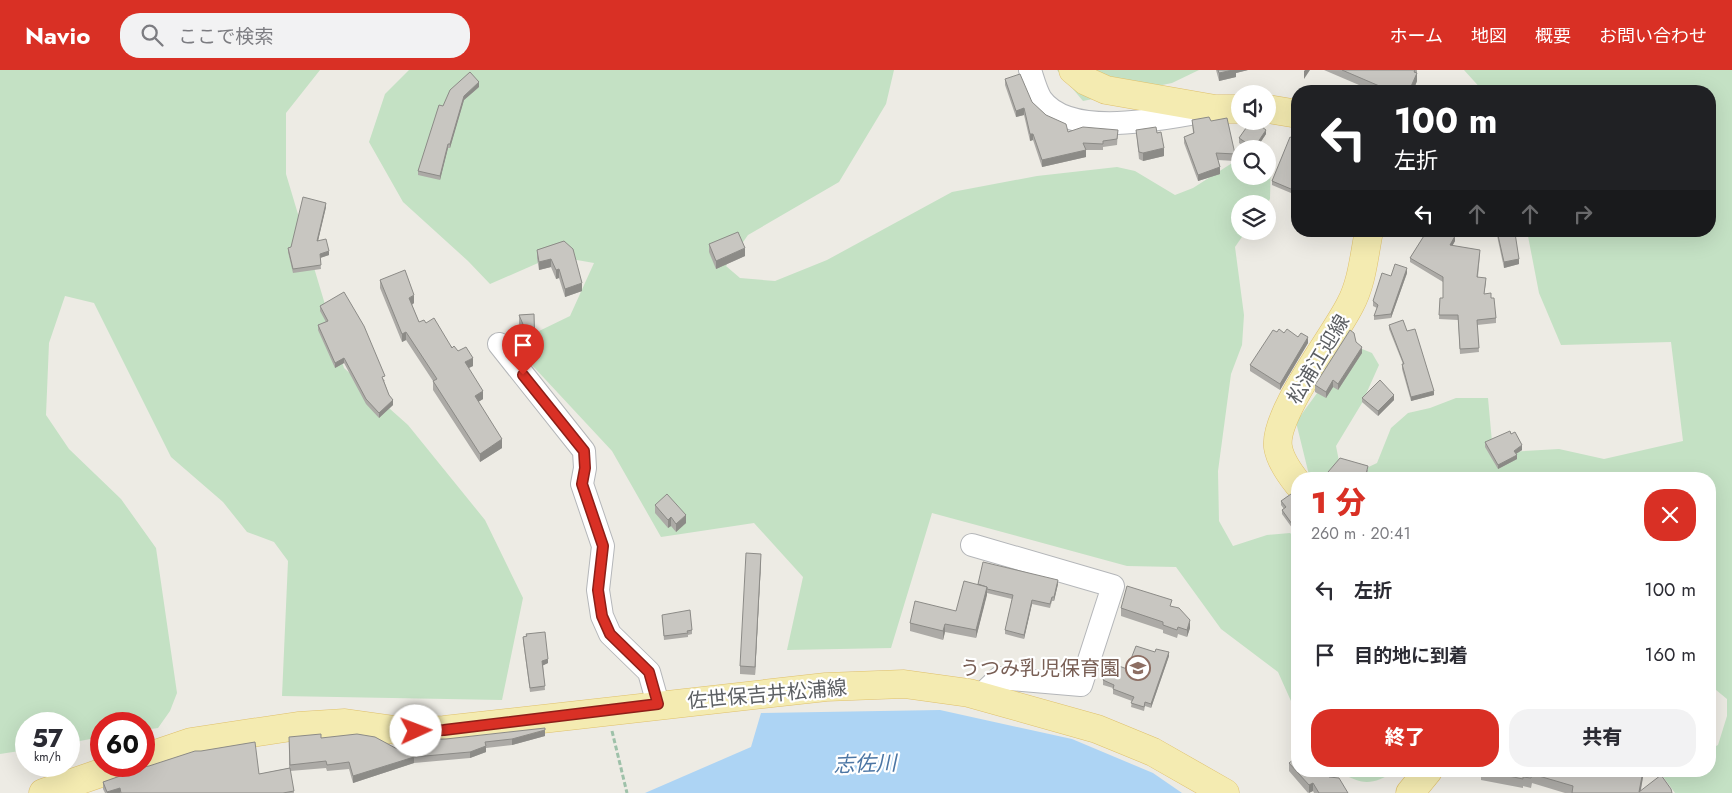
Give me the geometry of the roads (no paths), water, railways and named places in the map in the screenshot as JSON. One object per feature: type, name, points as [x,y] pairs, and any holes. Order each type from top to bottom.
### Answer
[{"type":"main road","points":[[1073,70],[1086,81],[1106,90],[1227,109]]},
{"type":"main road","points":[[1276,110],[1291,113]]},
{"type":"main road","name":"松浦江迎線","points":[[1291,475],[1278,447],[1280,429],[1290,405],[1351,304],[1360,280],[1368,237]]},
{"type":"main road","name":"佐世保吉井松浦線","points":[[155,754],[191,742],[298,726],[345,723],[402,731],[444,730],[658,704],[826,687],[904,684],[980,696],[1097,729],[1153,752],[1225,793]]},
{"type":"main road","points":[[43,793],[90,777]]},
{"type":"main road","points":[[1410,793],[1423,777]]},
{"type":"street","points":[[1030,70],[1042,99],[1061,115],[1105,125],[1227,109]]},
{"type":"street","points":[[499,344],[584,451],[585,468],[582,484],[603,546],[598,590],[602,616],[610,634],[649,672],[658,704]]},
{"type":"street","points":[[972,546],[1113,586],[1081,685],[999,678],[980,696]]},
{"type":"water","name":"志佐川","points":[[940,710],[1072,739],[1153,773],[1182,793],[645,793],[751,747],[761,713]]},
{"type":"place","name":"うつみ乳児保育園","points":[[1138,668]]}]
